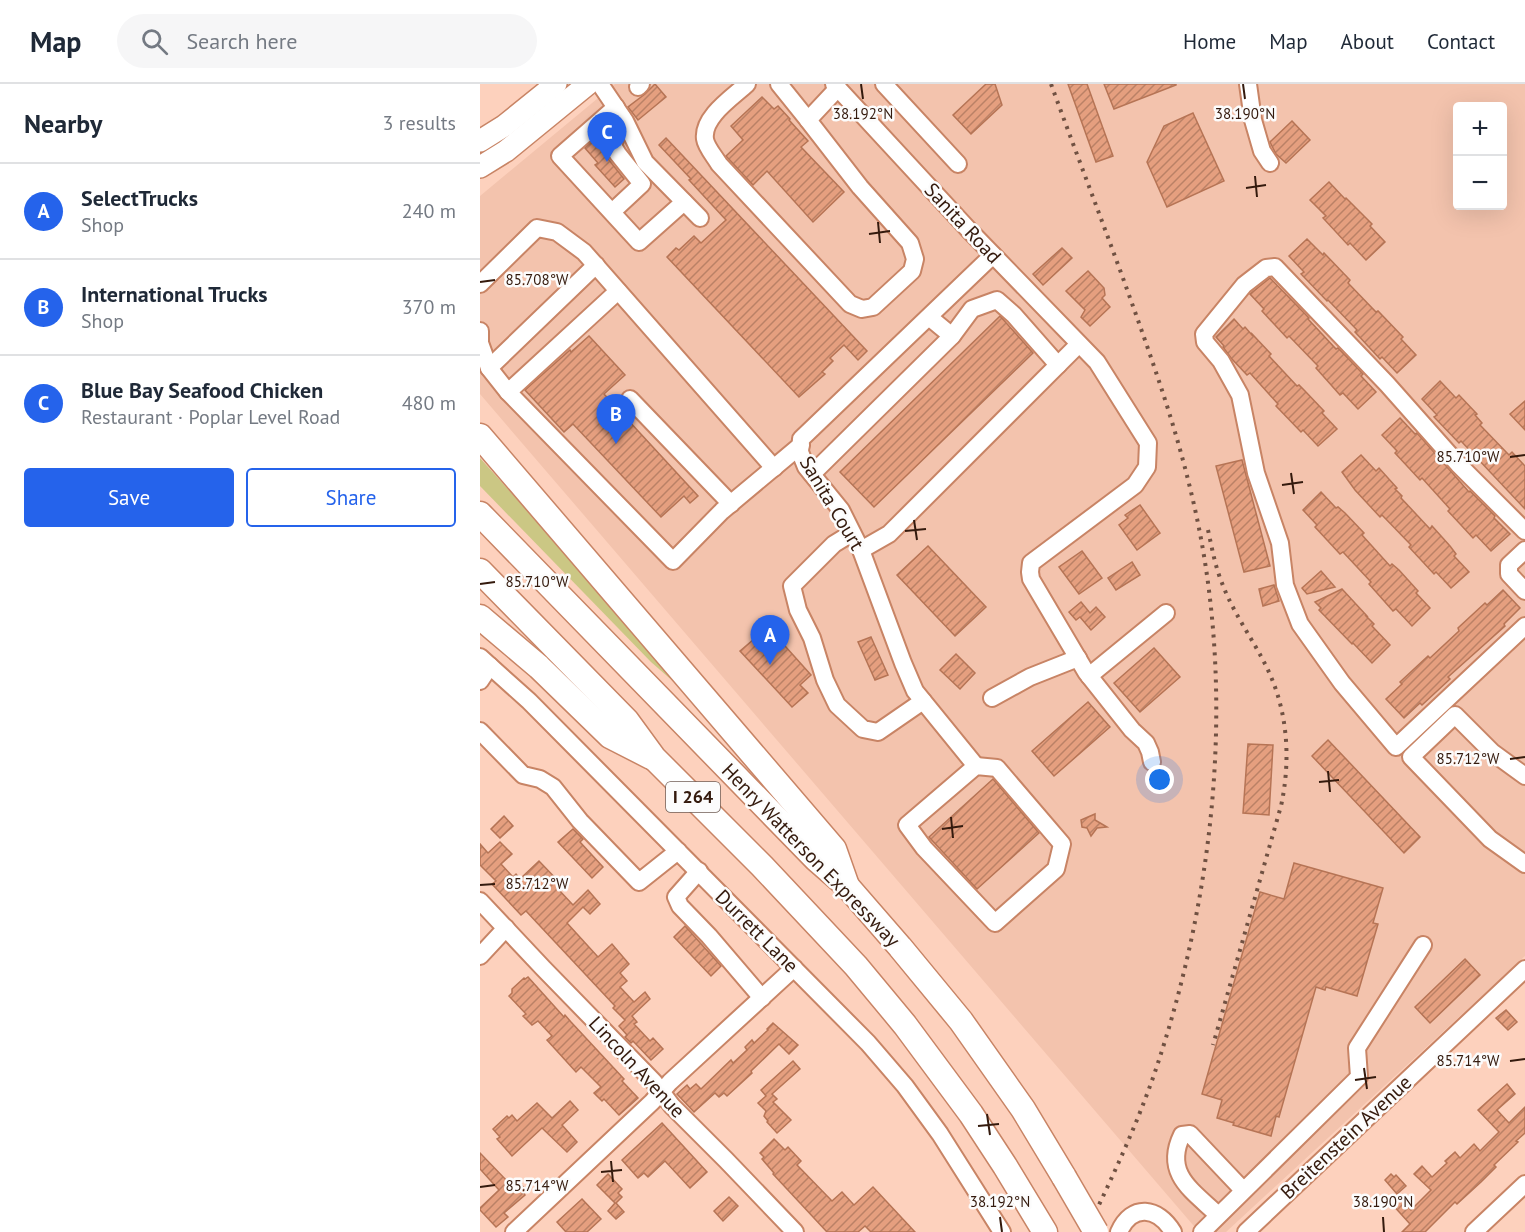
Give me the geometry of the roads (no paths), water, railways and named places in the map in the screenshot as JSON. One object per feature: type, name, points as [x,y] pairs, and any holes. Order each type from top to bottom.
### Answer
[{"type":"highway","points":[[480,436],[834,849],[847,886]]},
{"type":"highway","name":"Henry Watterson Expressway","points":[[480,514],[816,859],[847,886],[900,946],[961,1021],[1023,1108],[1096,1232]]},
{"type":"highway","name":"I 264","points":[[480,571],[627,721],[654,758],[811,917],[856,966],[936,1065],[971,1114],[1043,1228]]},
{"type":"highway","points":[[480,617],[539,667],[610,736],[654,758]]},
{"type":"main road","points":[[480,141],[504,126],[555,84]]},
{"type":"main road","points":[[480,167],[506,151],[588,84]]},
{"type":"street","points":[[600,84],[619,112],[645,162],[700,218]]},
{"type":"street","points":[[747,84],[713,115],[706,127],[705,140],[719,164],[850,304],[862,309],[873,307],[912,271],[915,259],[910,243],[860,188],[779,84]]},
{"type":"street","points":[[884,84],[958,164]]},
{"type":"street","points":[[1248,84],[1253,120],[1262,151],[1270,163]]},
{"type":"street","points":[[808,120],[836,86]]},
{"type":"street","name":"Sanita Road","points":[[836,86],[993,255],[1095,360],[1148,443],[1145,473],[1135,485],[1031,563],[1031,579],[1078,658]]},
{"type":"street","points":[[619,112],[560,156],[639,242],[684,202]]},
{"type":"street","points":[[612,212],[642,184],[613,146],[619,112]]},
{"type":"street","points":[[480,284],[537,228],[557,232],[584,252],[596,265],[774,468]]},
{"type":"street","name":"Sanita Court","points":[[976,766],[915,691],[861,550],[841,510],[806,467],[800,452],[801,440],[993,255]]},
{"type":"street","points":[[489,368],[596,265]]},
{"type":"street","points":[[1525,531],[1458,464],[1387,384],[1275,267],[1266,268],[1244,285],[1204,334],[1205,342],[1221,361],[1240,395],[1256,473],[1280,543],[1285,585],[1300,624],[1342,683],[1396,747],[1411,757],[1490,839],[1525,864]]},
{"type":"street","points":[[508,392],[618,291]]},
{"type":"street","points":[[812,474],[952,336],[972,309],[997,300],[1014,315],[1058,365]]},
{"type":"street","points":[[929,316],[952,336]]},
{"type":"street","points":[[480,331],[480,343],[489,368],[508,392],[673,561],[731,504],[801,445]]},
{"type":"street","points":[[861,550],[889,534],[1079,344]]},
{"type":"street","points":[[630,399],[731,504]]},
{"type":"street","points":[[852,533],[834,544],[792,586],[798,610],[812,638],[825,680],[837,705],[863,729],[878,732],[923,701]]},
{"type":"street","points":[[1525,550],[1509,565],[1509,574],[1525,591]]},
{"type":"street","points":[[1089,676],[1166,613]]},
{"type":"street","points":[[1396,747],[1525,626]]},
{"type":"street","points":[[993,698],[1030,677],[1078,658],[1089,676],[1132,730],[1146,743],[1152,762]]},
{"type":"street","points":[[480,681],[485,662]]},
{"type":"street","name":"Durrett Lane","points":[[485,662],[529,701],[868,1043],[905,1086],[946,1143],[1002,1232]]},
{"type":"street","points":[[1411,757],[1455,715],[1492,752],[1525,776]]},
{"type":"street","points":[[480,731],[523,776],[540,779],[553,787],[580,821],[639,882],[678,851]]},
{"type":"street","points":[[976,766],[997,768],[1062,844],[1056,869],[994,923],[924,848],[907,825],[976,766]]},
{"type":"street","points":[[699,871],[676,897],[680,906],[762,998]]},
{"type":"street","name":"Lincoln Avenue","points":[[480,901],[654,1082],[672,1106],[795,1232]]},
{"type":"street","points":[[480,956],[506,928]]},
{"type":"street","points":[[1202,1232],[1359,1077],[1357,1048],[1423,945]]},
{"type":"street","points":[[514,1232],[794,968]]},
{"type":"street","name":"Breitenstein Avenue","points":[[1246,1232],[1525,969]]},
{"type":"street","points":[[1218,1215],[1182,1181],[1176,1164],[1177,1146],[1182,1135],[1190,1134],[1243,1190]]},
{"type":"street","points":[[1474,1232],[1525,1184]]},
{"type":"street","points":[[1119,1232],[1126,1219],[1138,1212],[1151,1213],[1169,1226]]},
{"type":"railway","points":[[1051,84],[1143,333],[1169,412],[1191,492],[1205,563],[1214,636],[1216,709],[1214,782],[1206,854],[1194,926],[1178,997],[1157,1066],[1142,1108],[1086,1232]]},
{"type":"railway","points":[[1208,530],[1217,570],[1227,594],[1274,684],[1283,718],[1287,753],[1281,806],[1213,1045]]},
{"type":"place","name":"Blue Bay Seafood Chicken","points":[[607,162]]},
{"type":"place","name":"International Trucks","points":[[616,444]]},
{"type":"place","name":"SelectTrucks","points":[[770,665]]}]
